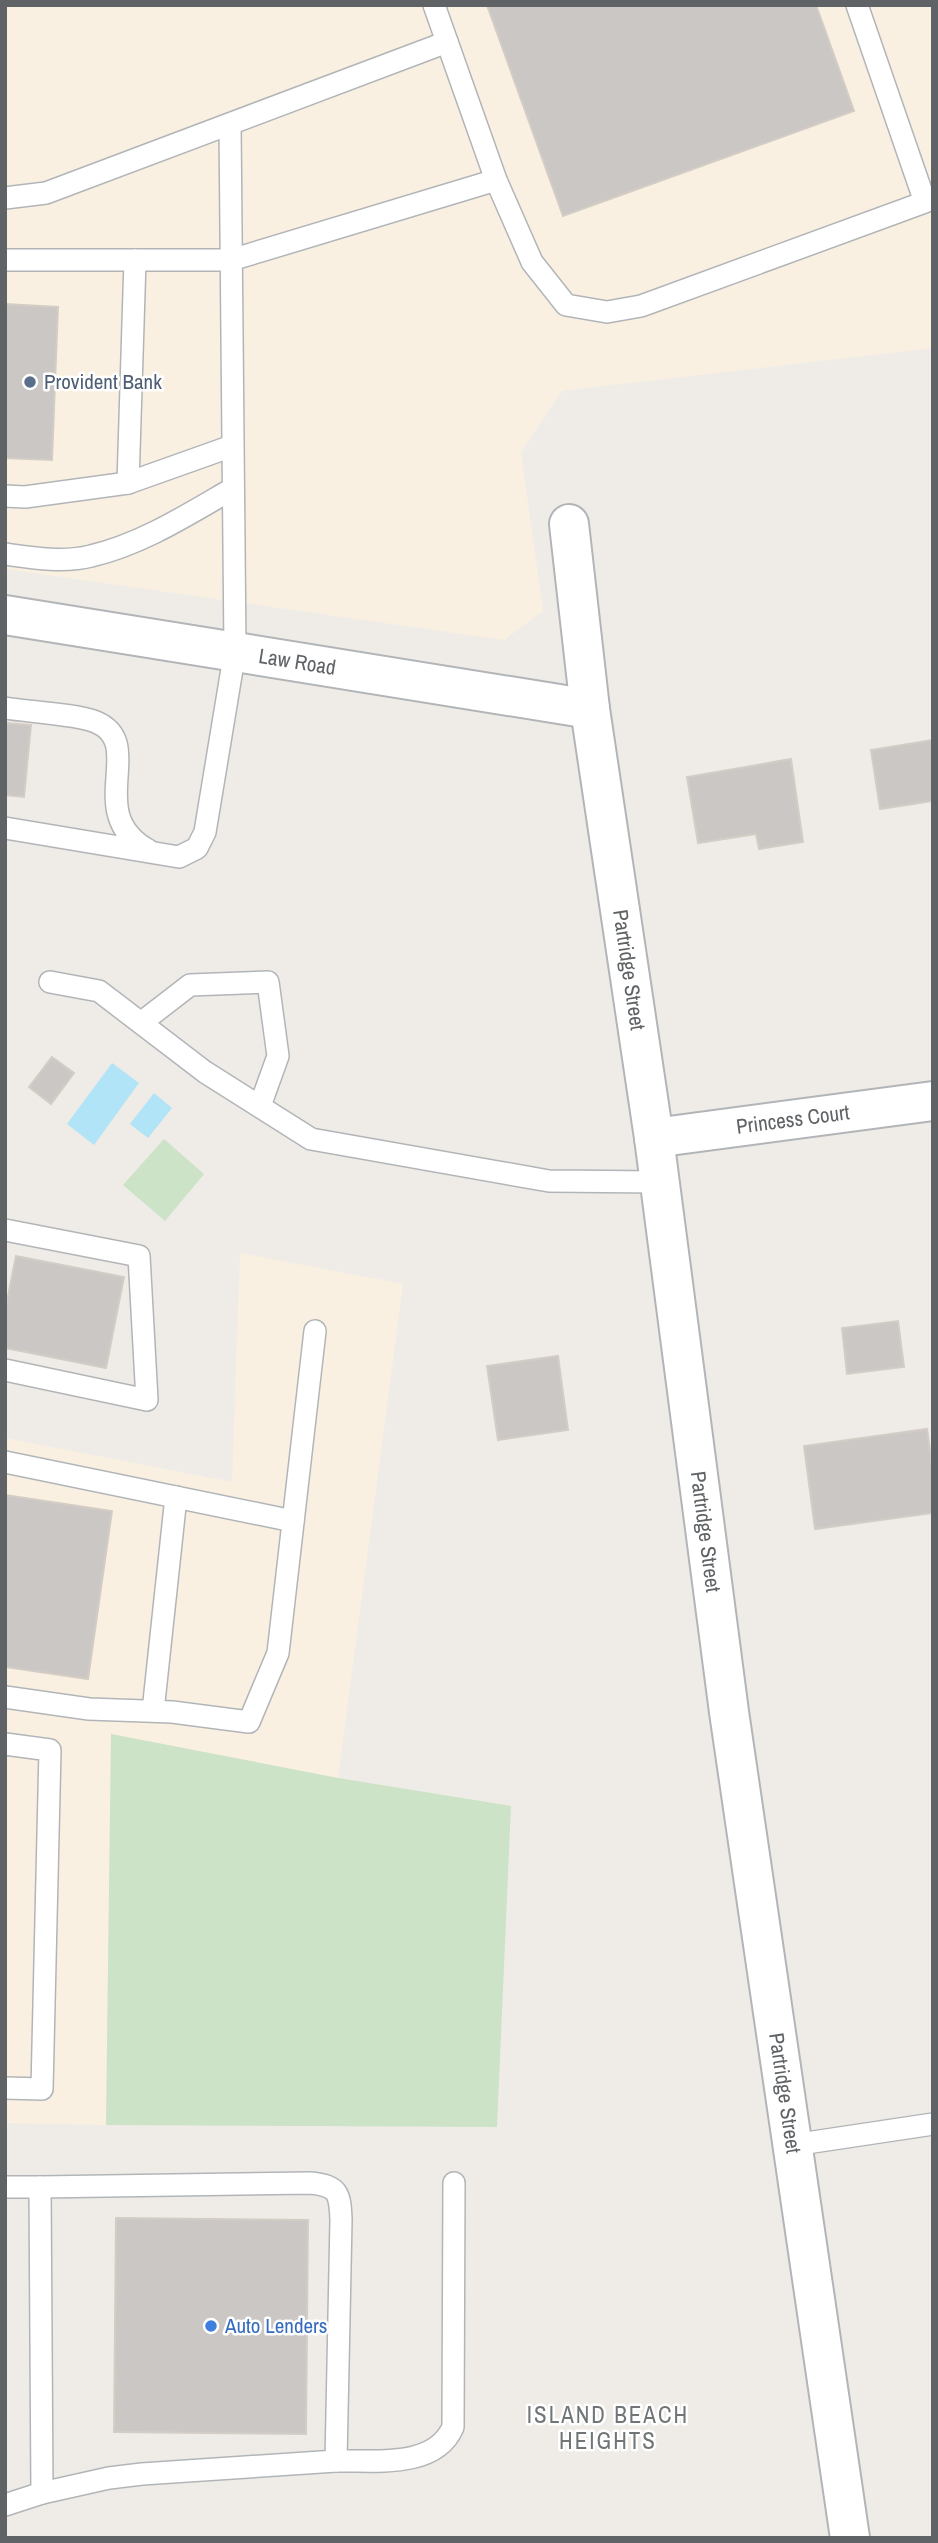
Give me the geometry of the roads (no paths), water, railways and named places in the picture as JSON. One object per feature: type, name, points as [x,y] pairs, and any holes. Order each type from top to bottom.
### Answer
[{"type":"street","name":"Partridge Street","points":[[569,524],[590,709],[654,1138],[729,1712],[849,2538]]},
{"type":"street","name":"Law Road","points":[[5,615],[590,709]]},
{"type":"street","name":"Princess Court","points":[[654,1138],[933,1101]]},
{"type":"lane","points":[[434,5],[496,180],[531,262],[566,305],[607,312],[641,306],[925,202],[857,5]]},
{"type":"lane","points":[[5,198],[46,193],[447,42]]},
{"type":"lane","points":[[5,828],[179,857],[197,848],[205,832],[235,651],[230,124]]},
{"type":"lane","points":[[5,260],[231,260],[496,180]]},
{"type":"lane","points":[[128,483],[135,260]]},
{"type":"lane","points":[[5,496],[25,497],[128,483],[232,446]]},
{"type":"lane","points":[[5,554],[43,559],[90,557],[157,532],[232,488]]},
{"type":"lane","points":[[5,709],[97,722],[108,730],[119,751],[115,793],[119,820],[134,842],[153,852]]},
{"type":"lane","points":[[50,982],[99,991],[205,1072],[311,1139],[549,1181],[659,1182]]},
{"type":"lane","points":[[142,1022],[190,985],[268,982],[278,1056],[260,1107]]},
{"type":"lane","points":[[5,1230],[139,1256],[147,1400],[5,1370]]},
{"type":"lane","points":[[5,1697],[89,1709],[153,1711],[249,1722],[278,1653],[315,1331]]},
{"type":"lane","points":[[5,1462],[293,1521]]},
{"type":"lane","points":[[153,1711],[176,1497]]},
{"type":"lane","points":[[5,1744],[50,1750],[42,2089],[5,2088]]},
{"type":"lane","points":[[793,2145],[933,2124]]},
{"type":"lane","points":[[5,2187],[311,2183],[327,2185],[336,2191],[341,2220],[336,2461]]},
{"type":"lane","points":[[5,2505],[109,2477],[230,2466],[408,2459],[426,2454],[447,2440],[453,2427],[454,2183]]},
{"type":"lane","points":[[40,2187],[42,2493]]},
{"type":"water","points":[[112,1063],[139,1083],[94,1145],[67,1124]]},
{"type":"water","points":[[154,1093],[172,1108],[148,1138],[130,1124]]},
{"type":"place","name":"Provident Bank","points":[[30,382]]},
{"type":"place","name":"Auto Lenders","points":[[211,2326]]},
{"type":"district","name":"ISLAND BEACH HEIGHTS","points":[[608,2428]]}]
